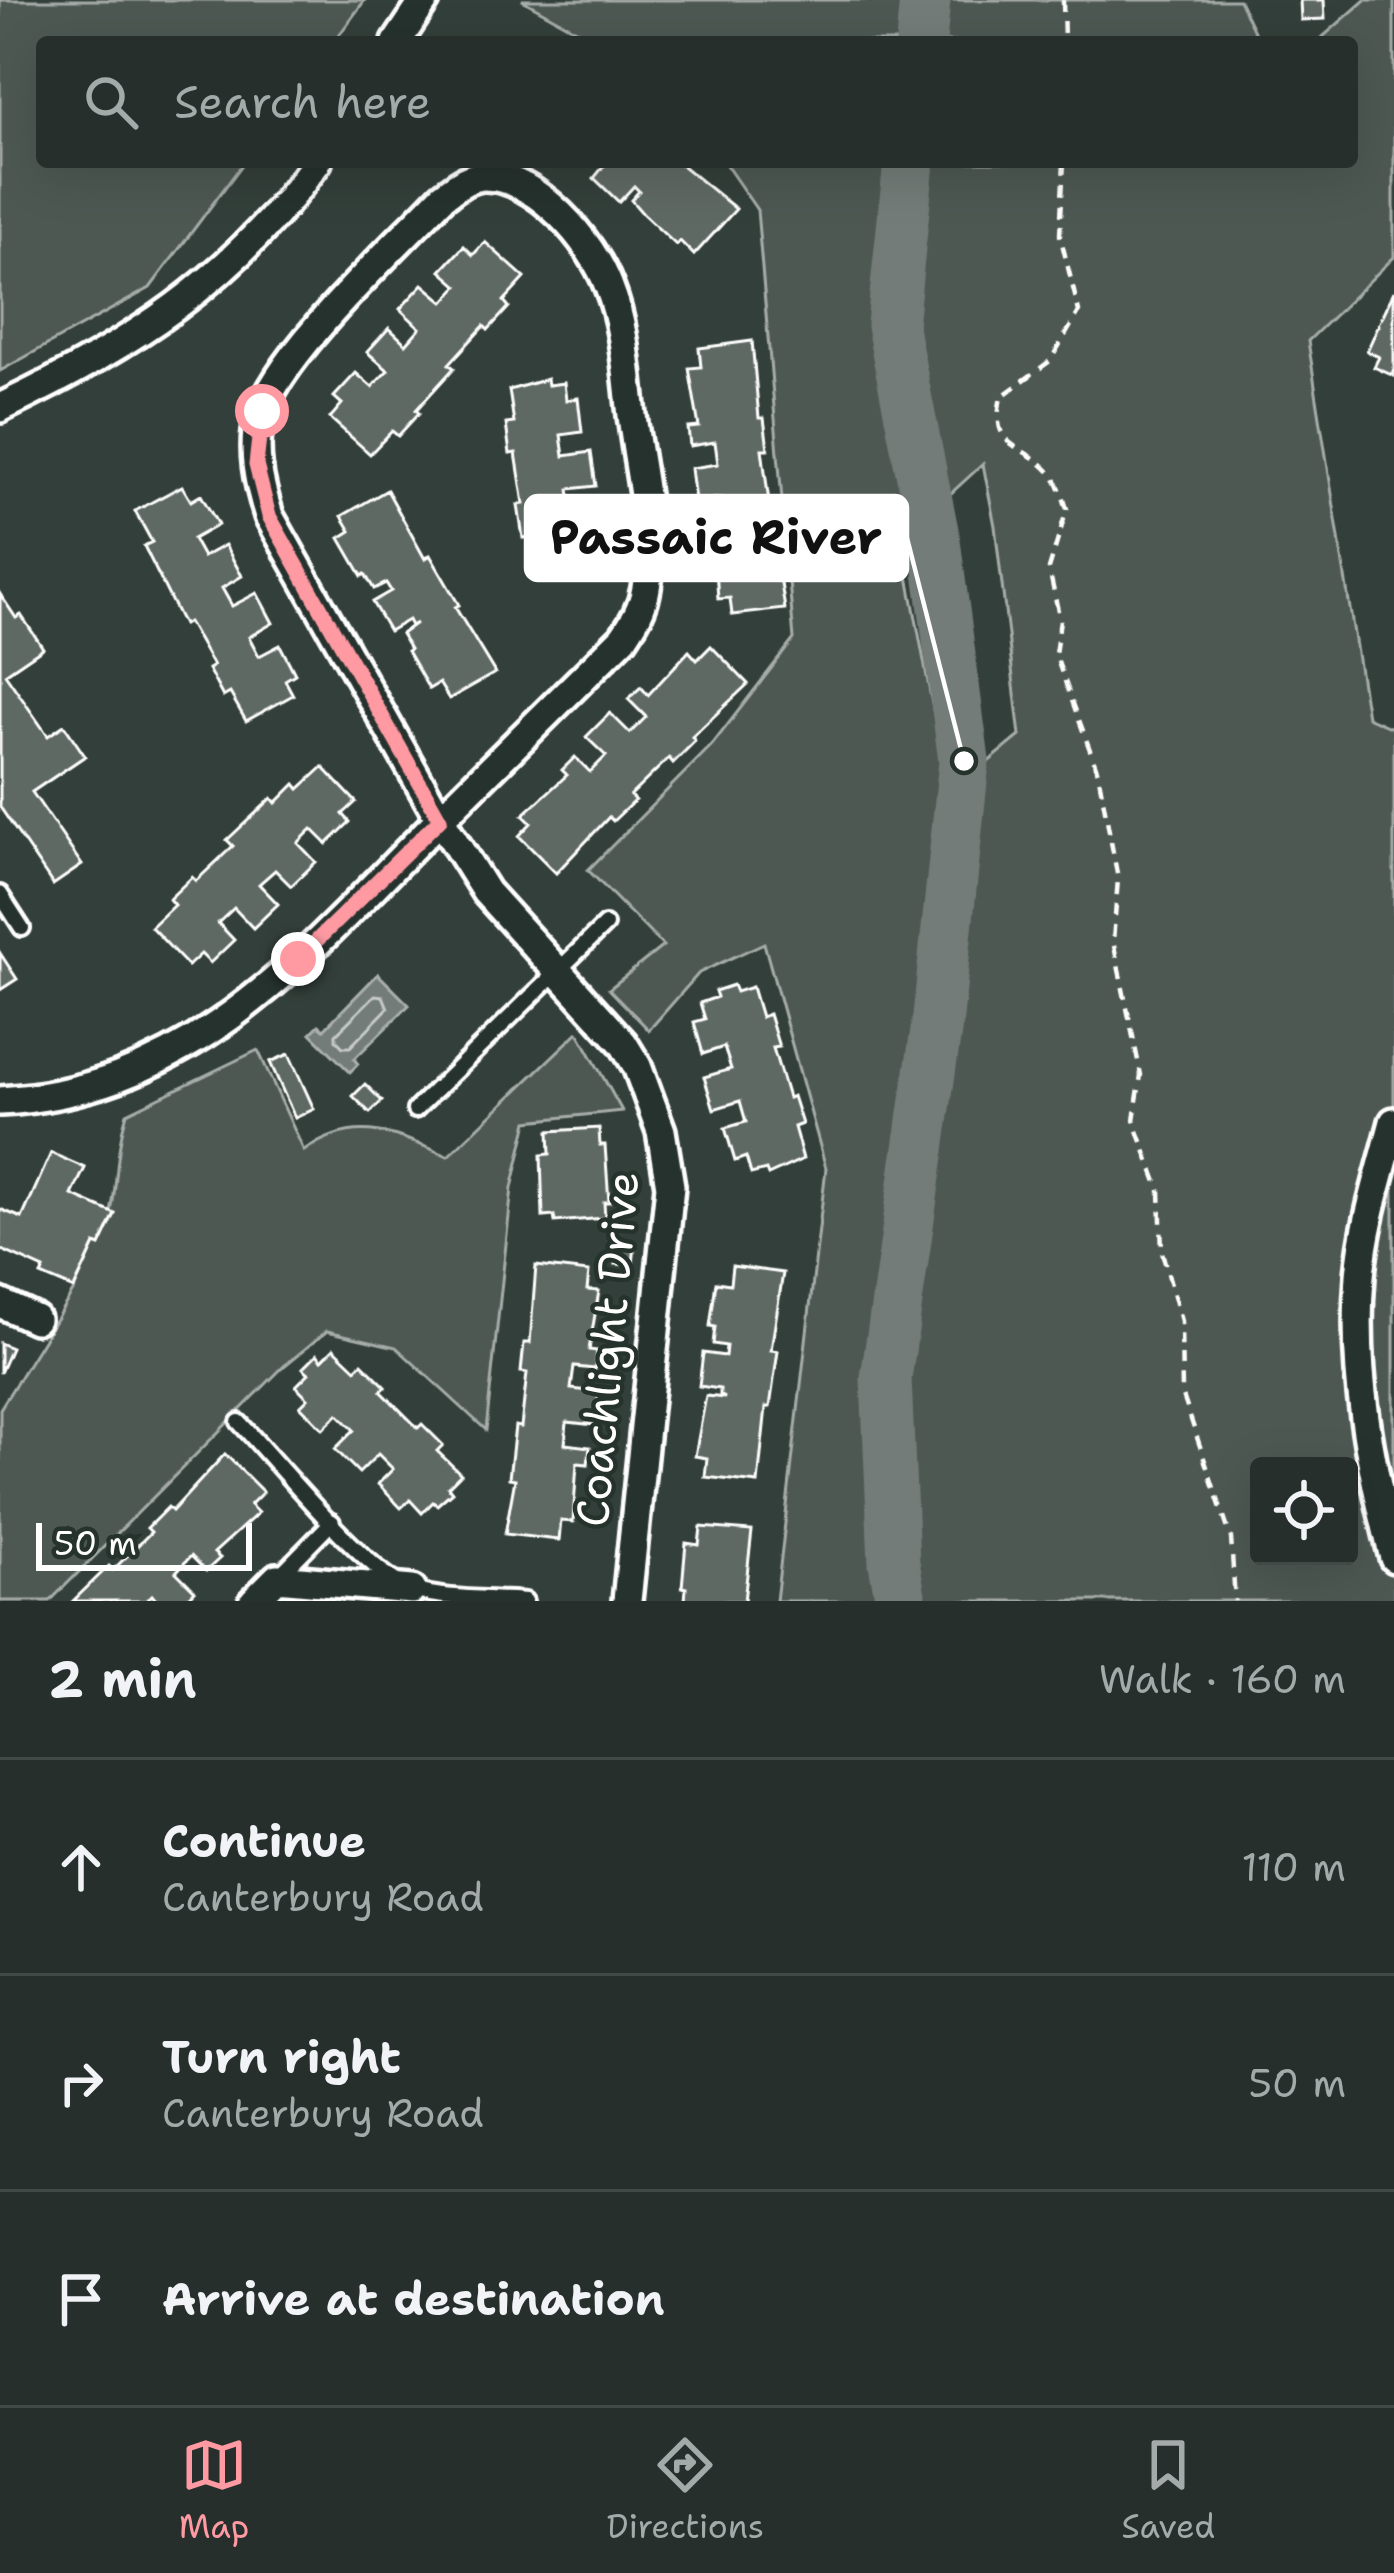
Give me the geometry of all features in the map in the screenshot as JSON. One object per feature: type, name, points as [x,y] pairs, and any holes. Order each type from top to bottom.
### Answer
[{"type":"street","points":[[402,36],[425,0]]},
{"type":"street","points":[[0,408],[120,347],[193,297],[279,210],[311,168]]},
{"type":"street","name":"Coachlight Drive","points":[[440,819],[623,638],[642,605],[647,584],[648,538],[624,350],[609,285],[577,234],[536,195],[506,178],[465,180],[443,196],[286,365],[258,424],[256,465],[269,516],[440,819],[486,892],[623,1043],[637,1066],[667,1154],[670,1207],[627,1601]]},
{"type":"street","points":[[0,1101],[91,1088],[202,1038],[242,1011],[440,819]]},
{"type":"street","points":[[1394,1122],[1360,1271],[1357,1350],[1368,1455],[1394,1558]]},
{"type":"street","points":[[0,1303],[35,1319]]},
{"type":"street","points":[[254,1601],[278,1578],[412,1590]]},
{"type":"lane","points":[[0,894],[22,928]]},
{"type":"lane","points":[[416,1109],[605,925]]},
{"type":"lane","points":[[238,1422],[388,1579],[412,1590],[525,1601]]},
{"type":"lane","points":[[278,1578],[332,1522]]},
{"type":"path","points":[[1063,0],[1064,36]]},
{"type":"path","points":[[1064,168],[1060,236],[1078,312],[1050,362],[1001,397],[996,418],[1008,445],[1049,471],[1067,508],[1049,569],[1060,620],[1055,654],[1098,772],[1118,879],[1113,941],[1141,1076],[1133,1120],[1160,1190],[1162,1252],[1181,1321],[1182,1394],[1231,1538],[1235,1601]]},
{"type":"shaded area","points":[[0,0],[365,0],[338,36],[36,36],[36,168],[240,168],[150,288],[0,371]]},
{"type":"shaded area","points":[[522,0],[1239,0],[1256,36],[587,36]]},
{"type":"shaded area","points":[[1365,0],[1394,0],[1394,257],[1308,341],[1367,717],[1394,729],[1394,1601],[776,1601],[826,1168],[764,943],[699,973],[649,1030],[609,989],[663,946],[588,870],[712,745],[794,639],[757,210],[728,168],[1358,168],[1358,36],[1324,36]],"holes":[[[983,464],[1020,736],[949,794],[901,539]]]},
{"type":"shaded area","points":[[578,1032],[622,1111],[528,1121],[512,1188],[486,1430],[396,1347],[327,1331],[284,1366],[50,1601],[0,1601],[0,1409],[74,1290],[95,1244],[100,1245],[111,1212],[127,1113],[258,1050],[304,1151],[341,1133],[376,1131],[448,1156]]},
{"type":"water","points":[[378,974],[409,1005],[354,1059],[358,1064],[350,1072],[311,1033],[319,1025],[324,1029]]},
{"type":"building","points":[[1300,0],[1324,0],[1325,19],[1301,20]]},
{"type":"building","points":[[602,168],[685,168],[736,209],[694,255],[643,214],[631,200],[639,191],[634,186],[619,202],[594,178]]},
{"type":"building","points":[[485,242],[525,278],[504,301],[509,307],[449,364],[454,368],[416,410],[419,413],[398,436],[392,431],[370,454],[330,418],[342,404],[334,397],[356,373],[372,387],[388,370],[367,352],[389,328],[406,344],[420,328],[400,309],[423,284],[444,302],[458,286],[441,271],[464,246],[473,255]]},
{"type":"building","points":[[1394,291],[1394,376],[1374,367],[1379,357],[1367,351]]},
{"type":"building","points":[[752,341],[785,609],[732,615],[730,598],[718,599],[714,540],[706,541],[704,522],[725,519],[722,498],[695,501],[691,468],[718,464],[715,442],[690,446],[688,428],[699,427],[689,368],[701,367],[699,348]]},
{"type":"building","points":[[547,379],[548,385],[564,383],[566,400],[578,398],[582,432],[561,435],[564,456],[591,452],[596,486],[569,489],[572,512],[594,509],[598,541],[587,542],[589,560],[553,572],[552,565],[535,567],[531,537],[523,538],[518,505],[524,504],[506,424],[514,423],[509,390]]},
{"type":"building","points":[[182,486],[191,501],[201,495],[218,525],[193,539],[203,557],[225,545],[242,576],[222,588],[232,606],[257,593],[273,623],[249,637],[259,656],[280,645],[295,674],[285,680],[293,695],[246,721],[230,693],[223,697],[208,669],[213,666],[188,622],[183,625],[144,546],[152,542],[135,511]]},
{"type":"building","points":[[387,490],[425,559],[430,555],[495,673],[449,699],[439,683],[429,689],[407,651],[401,634],[416,623],[411,626],[408,620],[389,631],[372,602],[391,591],[386,583],[374,589],[340,538],[351,531],[342,516]]},
{"type":"building","points":[[0,594],[43,648],[5,674],[48,736],[64,725],[85,756],[32,792],[82,865],[53,885],[0,807]]},
{"type":"building","points":[[711,646],[748,684],[692,737],[695,741],[673,763],[669,758],[630,796],[635,800],[613,821],[609,817],[556,873],[519,836],[531,823],[523,815],[567,775],[562,770],[575,757],[590,772],[606,756],[586,737],[610,713],[630,733],[646,717],[628,699],[641,687],[648,695],[689,651],[697,660]]},
{"type":"building","points":[[323,767],[356,802],[343,814],[350,822],[327,844],[312,829],[298,843],[316,862],[291,886],[275,870],[259,884],[278,904],[253,928],[234,908],[218,923],[234,940],[210,963],[201,954],[188,966],[151,927],[174,905],[169,899],[233,846],[227,840],[272,798],[276,803]]},
{"type":"building","points":[[0,953],[17,979],[0,990]]},
{"type":"building","points":[[733,985],[736,992],[752,987],[761,1017],[769,1014],[788,1098],[793,1096],[802,1124],[794,1127],[803,1159],[768,1175],[766,1170],[751,1174],[746,1157],[735,1161],[725,1128],[746,1122],[740,1101],[714,1109],[704,1077],[731,1069],[724,1047],[703,1054],[694,1022],[705,1019],[700,1003]]},
{"type":"building","points":[[289,1054],[314,1109],[295,1118],[270,1062]]},
{"type":"building","points":[[365,1084],[382,1101],[370,1113],[353,1096]]},
{"type":"building","points":[[599,1128],[600,1145],[605,1145],[609,1202],[604,1202],[605,1218],[555,1222],[554,1216],[543,1217],[541,1155],[550,1154],[549,1131]]},
{"type":"building","points":[[51,1153],[85,1168],[72,1195],[115,1214],[74,1289],[0,1249],[0,1209],[22,1218]]},
{"type":"building","points":[[621,1243],[635,1245],[633,1265],[616,1264]]},
{"type":"building","points":[[536,1266],[589,1272],[587,1290],[599,1291],[589,1350],[597,1351],[595,1369],[574,1367],[571,1389],[599,1392],[595,1425],[567,1422],[565,1444],[590,1447],[588,1464],[577,1463],[573,1522],[561,1521],[559,1540],[505,1534],[515,1479],[509,1478],[515,1426],[521,1427],[527,1373],[521,1372],[524,1343],[530,1343]]},
{"type":"building","points":[[732,1266],[783,1273],[771,1350],[778,1351],[758,1483],[705,1477],[707,1458],[695,1456],[706,1396],[725,1398],[720,1389],[699,1386],[703,1353],[725,1356],[726,1346],[713,1344],[715,1327],[710,1326],[716,1282],[730,1284]]},
{"type":"building","points":[[0,1343],[11,1348],[0,1373]]},
{"type":"building","points":[[334,1348],[356,1369],[362,1363],[386,1387],[381,1391],[418,1428],[422,1424],[443,1445],[437,1451],[461,1474],[448,1487],[452,1492],[437,1505],[433,1502],[422,1513],[410,1500],[401,1508],[378,1484],[393,1469],[378,1454],[359,1473],[335,1449],[354,1430],[338,1414],[323,1429],[300,1406],[308,1398],[296,1386],[309,1373],[303,1368],[317,1354],[322,1360]]},
{"type":"building","points":[[225,1454],[263,1492],[250,1505],[258,1513],[214,1553],[220,1558],[206,1571],[191,1556],[176,1572],[195,1591],[185,1601],[157,1601],[152,1595],[146,1601],[73,1601],[109,1566],[113,1570],[151,1532],[147,1528],[168,1507],[172,1511]]},
{"type":"building","points":[[701,1527],[752,1531],[744,1601],[685,1601],[686,1543],[699,1545]]},
{"type":"waterway","points":[[922,36],[925,0]]},
{"type":"waterway","points":[[901,1601],[894,1563],[886,1378],[938,1017],[964,761],[935,541],[892,325],[908,168]]},
{"type":"place","name":"Passaic River","points":[[964,761]]},
{"type":"route","points":[[262,411],[256,465],[269,516],[440,819],[298,959]]}]
